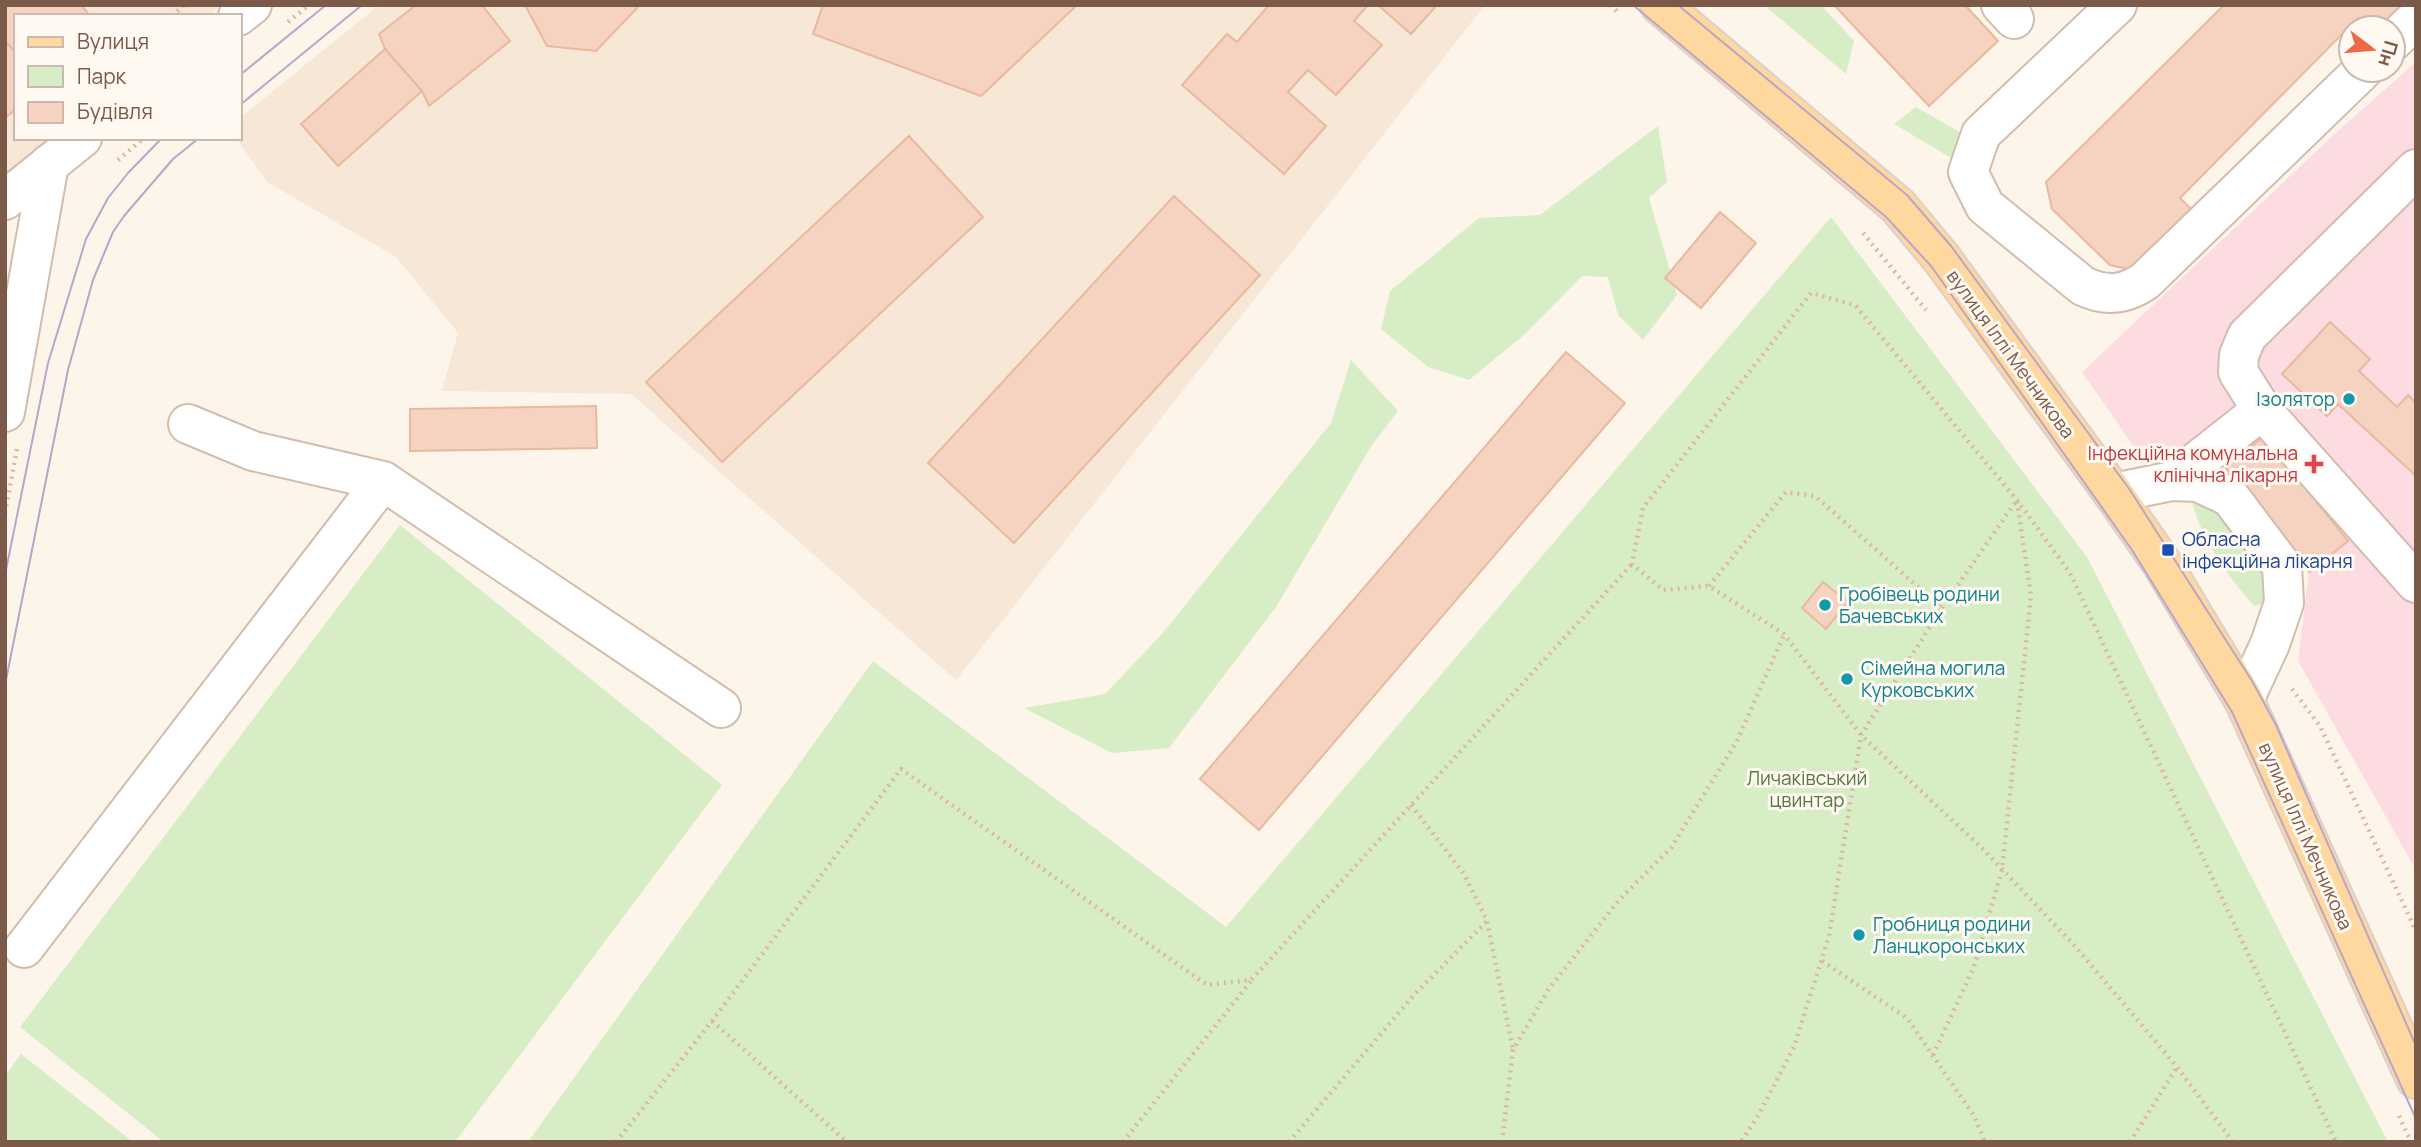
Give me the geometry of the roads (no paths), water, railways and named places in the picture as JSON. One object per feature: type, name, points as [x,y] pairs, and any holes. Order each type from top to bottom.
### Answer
[{"type":"main road","name":"вулиця Іллі Мечникова","points":[[1660,5],[1898,206],[1942,259],[2161,562],[2244,700],[2405,1092]]},
{"type":"street","points":[[2117,5],[1981,134],[1968,172],[1985,206],[2083,286],[2095,292],[2122,293],[2145,281],[2349,84]]},
{"type":"street","points":[[5,200],[79,140]]},
{"type":"street","points":[[5,412],[49,164]]},
{"type":"street","points":[[2416,169],[2248,336],[2239,355],[2238,372],[2262,410],[2416,583]]},
{"type":"street","points":[[2172,481],[2262,410]]},
{"type":"street","points":[[188,424],[253,451],[383,481],[721,708]]},
{"type":"street","points":[[24,948],[383,481]]},
{"type":"street","points":[[2113,493],[2172,481],[2198,482],[2230,497],[2282,566],[2284,603],[2244,700]]},
{"type":"tram line","points":[[242,73],[326,5]]},
{"type":"tram line","points":[[242,103],[362,5]]},
{"type":"tram line","points":[[1633,5],[1886,217],[1931,266],[2132,550],[2232,712],[2416,1119]]},
{"type":"tram line","points":[[1678,5],[1907,195],[1951,246],[2130,490],[2252,681],[2276,725],[2416,1046]]},
{"type":"tram line","points":[[5,575],[48,363],[86,239],[108,198],[160,140]]},
{"type":"tram line","points":[[5,685],[68,370],[93,280],[113,232],[124,216],[173,159],[197,140]]},
{"type":"place","name":"Ізолятор","points":[[2349,399]]},
{"type":"place","name":"Інфекційна комунальна клінічна лікарня","points":[[2314,464]]},
{"type":"place","name":"Обласна інфекційна лікарня","points":[[2168,550]]},
{"type":"place","name":"Гробівець родини Бачевських","points":[[1825,605]]},
{"type":"place","name":"Сімейна могила Курковських","points":[[1847,679]]},
{"type":"place","name":"Гробниця родини Ланцкоронських","points":[[1859,935]]},
{"type":"park label","name":"Личаківський цвинтар","points":[[1807,789]]}]
